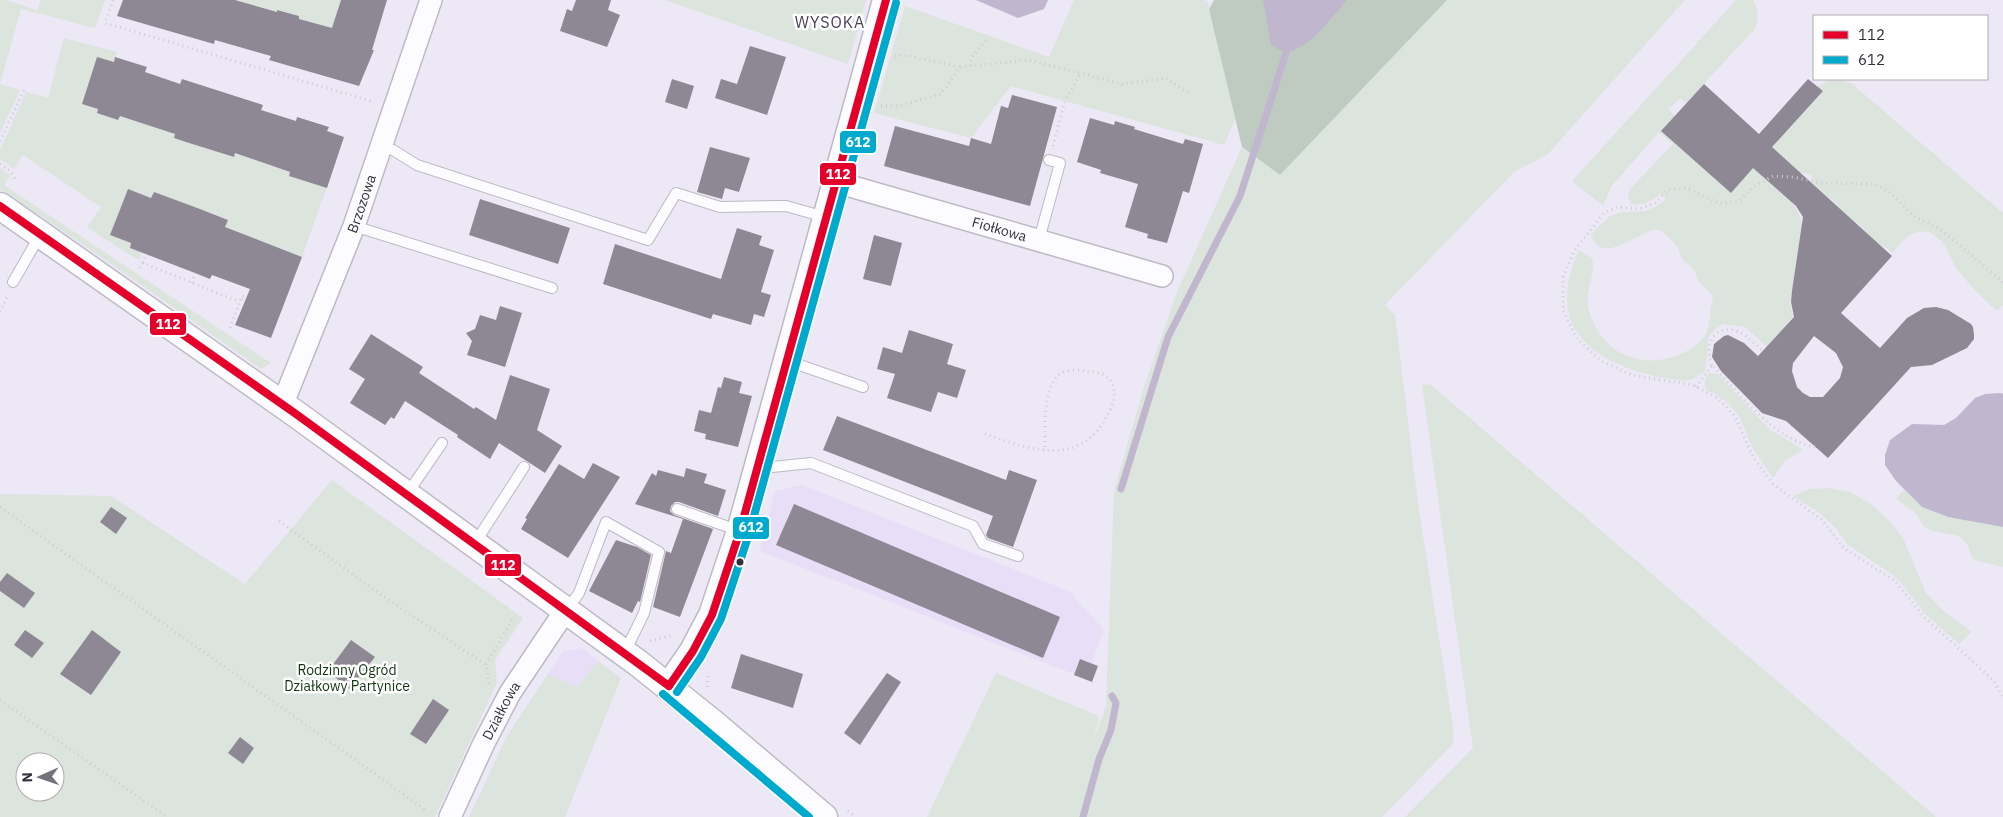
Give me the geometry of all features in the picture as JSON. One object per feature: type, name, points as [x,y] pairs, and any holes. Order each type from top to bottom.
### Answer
[{"type":"street","name":"Brzozowa","points":[[281,404],[354,226],[431,0]]},
{"type":"street","points":[[669,686],[693,651],[708,622],[740,531],[760,464],[886,0]]},
{"type":"street","name":"Fiołkowa","points":[[836,182],[1162,276]]},
{"type":"street","points":[[0,206],[407,494],[669,686],[824,817]]},
{"type":"street","name":"Działkowa","points":[[450,817],[484,743],[510,693],[565,611]]},
{"type":"lane","points":[[381,146],[393,150],[417,164],[648,240],[676,193],[720,207],[786,206],[826,217]]},
{"type":"lane","points":[[1039,240],[1060,163],[1049,160]]},
{"type":"lane","points":[[354,226],[552,288]]},
{"type":"lane","points":[[13,282],[41,234]]},
{"type":"lane","points":[[788,361],[863,387]]},
{"type":"lane","points":[[407,494],[442,443]]},
{"type":"lane","points":[[760,464],[772,467],[811,462],[973,526],[983,544],[1018,556]]},
{"type":"lane","points":[[475,543],[524,468]]},
{"type":"lane","points":[[677,509],[740,531]]},
{"type":"lane","points":[[565,611],[579,593],[606,522],[659,552],[644,613],[625,654]]},
{"type":"path","points":[[113,0],[105,23],[394,108]]},
{"type":"path","points":[[970,66],[970,58],[987,39]]},
{"type":"path","points":[[894,56],[903,55],[960,67],[1029,60],[1122,84],[1166,78],[1184,91],[1191,92]]},
{"type":"path","points":[[880,106],[899,106],[941,94],[960,67]]},
{"type":"path","points":[[1065,101],[1081,72]]},
{"type":"path","points":[[0,141],[25,88]]},
{"type":"path","points":[[0,164],[10,171],[15,179]]},
{"type":"path","points":[[2003,282],[1940,228],[1914,216],[1888,191],[1874,184],[1822,183],[1793,176],[1773,176],[1756,185],[1738,201],[1720,204],[1686,188],[1668,190],[1655,203],[1639,209],[1617,207],[1604,213],[1574,251],[1563,277],[1563,310],[1577,339],[1601,361],[1632,374],[1696,387],[1718,399],[1735,416],[1753,456],[1773,484],[1821,518],[1845,549],[1895,581],[1924,617],[1994,681],[2003,698]]},
{"type":"path","points":[[140,268],[146,254]]},
{"type":"path","points":[[143,263],[240,302]]},
{"type":"path","points":[[192,283],[195,273]]},
{"type":"path","points":[[230,328],[242,296],[247,298]]},
{"type":"path","points":[[1763,351],[1745,335],[1730,330],[1722,331],[1715,335],[1710,342],[1708,350],[1712,365],[1776,429],[1793,439],[1816,447]]},
{"type":"path","points":[[1696,387],[1712,365]]},
{"type":"path","points":[[985,434],[1032,450],[1045,452],[1073,446],[1087,440],[1096,433],[1105,420],[1114,400],[1113,386],[1106,376],[1083,370],[1066,371],[1058,375],[1046,407],[1045,452]]},
{"type":"path","points":[[0,507],[427,812]]},
{"type":"path","points":[[278,521],[377,592],[486,665]]},
{"type":"path","points":[[485,691],[489,682],[486,665],[513,618]]},
{"type":"path","points":[[0,700],[166,817]]},
{"type":"path","points":[[424,817],[431,803]]},
{"type":"shaded area","points":[[976,0],[1048,0],[1044,9],[1018,18]]},
{"type":"shaded area","points":[[1214,0],[1447,0],[1280,175],[1242,147],[1209,9]]},
{"type":"shaded area","points":[[1263,0],[1347,0],[1312,38],[1296,49],[1286,53],[1271,45]]},
{"type":"shaded area","points":[[1985,394],[2003,394],[2003,527],[1948,517],[1922,507],[1896,481],[1885,465],[1885,455],[1890,440],[1912,424],[1944,425],[1956,418],[1975,398]]},
{"type":"shaded area","points":[[802,485],[1069,591],[1104,630],[1086,679],[760,551],[775,491]]},
{"type":"shaded area","points":[[582,648],[598,661],[577,687],[548,674],[563,651]]},
{"type":"green space","points":[[0,0],[6,0],[37,10],[41,0],[105,0],[95,28],[21,9],[0,84]]},
{"type":"green space","points":[[235,0],[341,0],[338,10],[341,12],[334,33],[324,26],[299,19],[299,16]]},
{"type":"green space","points":[[665,0],[866,0],[848,64]]},
{"type":"green space","points":[[1074,0],[1205,0],[1208,2],[1235,119],[1224,145],[1011,86],[971,138],[874,113],[905,6],[1049,57]]},
{"type":"green space","points":[[1447,0],[1685,0],[1548,154],[1514,172],[1385,305],[1395,315],[1418,504],[1454,733],[1452,745],[1382,817],[927,817],[996,673],[1099,716],[1094,739],[1106,706],[1114,491],[1144,387],[1177,292],[1242,147],[1280,175]]},
{"type":"green space","points":[[1736,0],[1753,0],[1758,15],[1754,30],[1686,103],[1680,98],[1669,109],[1674,115],[1682,134],[1757,147],[1820,95],[1821,90],[1817,87],[1831,80],[1851,83],[2003,213],[2003,305],[1997,311],[1980,295],[1955,266],[1944,245],[1929,232],[1915,233],[1909,236],[1893,253],[1883,246],[1874,244],[1866,236],[1864,229],[1857,223],[1845,218],[1836,203],[1813,186],[1811,175],[1798,172],[1767,174],[1761,176],[1793,204],[1801,218],[1802,226],[1790,303],[1793,317],[1767,347],[1745,327],[1723,324],[1709,336],[1705,371],[1693,379],[1683,381],[1639,372],[1602,356],[1582,338],[1570,318],[1567,298],[1569,279],[1579,250],[1592,258],[1593,271],[1588,291],[1590,314],[1603,338],[1622,354],[1646,360],[1673,357],[1695,346],[1705,336],[1713,298],[1710,292],[1701,284],[1693,269],[1682,259],[1679,250],[1667,235],[1658,230],[1651,231],[1613,248],[1604,248],[1596,244],[1591,234],[1610,216],[1622,212],[1645,211],[1666,199],[1661,194],[1647,202],[1631,204],[1628,196],[1630,189],[1673,144],[1659,132],[1611,187],[1603,206],[1572,181]]},
{"type":"green space","points":[[64,38],[117,52],[114,62],[97,57],[82,104],[98,109],[118,120],[120,116],[175,134],[174,138],[233,157],[235,153],[290,172],[289,176],[310,182],[328,184],[302,257],[225,227],[227,219],[201,209],[198,216],[154,192],[151,198],[128,189],[110,235],[131,243],[130,248],[141,252],[140,258],[136,259],[87,227],[101,207],[23,155],[14,169],[0,159],[0,150],[26,92],[48,98]]},
{"type":"green space","points":[[0,84],[20,90],[0,133]]},
{"type":"green space","points":[[0,168],[10,175],[4,185],[271,363],[261,369],[0,189]]},
{"type":"green space","points":[[1709,373],[1718,374],[1769,429],[1803,450],[1785,461],[1773,478],[1752,447],[1739,416],[1726,401],[1705,388],[1705,380]]},
{"type":"green space","points":[[1430,384],[1936,817],[1405,817],[1473,748],[1422,385]]},
{"type":"green space","name":"Rodzinny Ogród Działkowy Partynice","points":[[332,480],[523,618],[495,660],[497,683],[435,817],[0,817],[0,494],[111,496],[245,584]]},
{"type":"green space","points":[[1828,488],[1850,492],[1872,505],[1889,521],[1903,538],[1926,593],[1942,610],[1972,632],[1959,644],[1925,614],[1893,575],[1847,544],[1836,528],[1820,513],[1793,496],[1810,489]]},
{"type":"green space","points":[[1904,490],[1922,507],[1948,517],[2003,527],[2003,567],[1975,560],[1971,556],[1968,545],[1959,536],[1932,531],[1924,527],[1916,513],[1896,499]]},
{"type":"green space","points":[[598,661],[621,678],[565,817],[469,817],[507,736],[548,674],[577,687]]},
{"type":"building","points":[[123,0],[235,0],[299,16],[299,19],[332,28],[341,0],[387,0],[372,50],[374,50],[359,86],[269,60],[271,56],[215,40],[214,44],[117,16]]},
{"type":"building","points":[[576,0],[611,0],[608,10],[620,15],[607,47],[560,31],[567,9],[572,11]]},
{"type":"building","points":[[750,46],[786,57],[767,115],[715,98],[721,79],[737,84]]},
{"type":"building","points":[[97,57],[114,62],[115,57],[147,67],[145,72],[180,84],[182,79],[263,105],[261,110],[296,121],[297,117],[329,127],[327,131],[344,137],[327,188],[289,176],[290,172],[235,153],[234,157],[174,138],[175,134],[120,116],[118,120],[97,113],[98,109],[82,104]]},
{"type":"building","points":[[672,79],[694,86],[687,109],[665,102]]},
{"type":"building","points":[[1808,79],[1823,91],[1772,147],[1892,256],[1841,313],[1880,348],[1907,318],[1924,308],[1936,307],[1948,310],[1973,327],[1974,339],[1967,348],[1932,365],[1911,367],[1828,458],[1786,421],[1762,413],[1721,371],[1712,357],[1714,344],[1728,335],[1744,343],[1758,356],[1794,317],[1791,302],[1803,217],[1796,206],[1753,168],[1731,193],[1661,131],[1704,84],[1759,134]],"holes":[[[1814,336],[1836,353],[1843,367],[1840,378],[1823,397],[1810,397],[1803,393],[1797,387],[1792,371],[1793,363]]]},
{"type":"building","points":[[1012,95],[1057,107],[1030,206],[884,166],[895,126],[969,146],[971,138],[991,144],[1001,106],[1008,108]]},
{"type":"building","points":[[1090,118],[1114,125],[1115,121],[1183,144],[1185,139],[1203,144],[1189,193],[1183,191],[1167,243],[1147,238],[1148,234],[1125,227],[1138,184],[1100,173],[1101,170],[1077,162]]},
{"type":"building","points":[[710,147],[750,158],[739,192],[725,188],[722,199],[697,192]]},
{"type":"building","points":[[128,189],[151,198],[154,192],[200,209],[228,220],[225,227],[302,257],[271,338],[235,325],[250,289],[212,275],[210,279],[130,248],[131,243],[110,235]]},
{"type":"building","points":[[480,199],[570,228],[558,264],[469,235]]},
{"type":"building","points":[[737,228],[762,236],[759,245],[774,250],[761,292],[771,295],[764,317],[754,314],[751,325],[713,314],[711,319],[603,284],[615,244],[721,279]]},
{"type":"building","points":[[874,235],[902,243],[891,286],[863,279]]},
{"type":"building","points":[[500,306],[522,313],[505,367],[467,355],[472,341],[466,333],[475,329],[480,315],[496,320]]},
{"type":"building","points":[[909,330],[953,344],[947,364],[966,370],[957,398],[938,392],[931,412],[887,398],[895,374],[877,369],[883,347],[902,353]]},
{"type":"building","points":[[371,334],[423,367],[419,373],[474,409],[476,407],[496,420],[510,375],[550,389],[537,430],[562,446],[545,473],[499,443],[490,459],[457,437],[458,435],[405,401],[394,419],[391,417],[385,425],[350,403],[365,379],[349,369]]},
{"type":"building","points":[[724,377],[742,382],[739,393],[752,396],[738,447],[705,439],[706,434],[694,431],[699,410],[711,413],[718,387],[721,388]]},
{"type":"building","points":[[837,416],[1006,480],[1009,470],[1037,480],[1013,547],[988,538],[986,535],[993,516],[823,450]]},
{"type":"building","points":[[593,463],[620,477],[568,558],[521,529],[527,519],[525,518],[559,464],[584,479]]},
{"type":"building","points":[[686,468],[707,474],[704,483],[726,490],[718,516],[679,502],[675,502],[671,506],[670,511],[674,515],[713,529],[680,617],[653,607],[666,551],[671,553],[683,519],[635,504],[652,473],[656,476],[658,470],[684,477]]},
{"type":"building","points":[[794,504],[1060,617],[1043,658],[776,545]]},
{"type":"building","points":[[111,507],[127,518],[116,534],[100,522]]},
{"type":"building","points":[[616,540],[637,547],[651,555],[640,602],[638,601],[632,613],[589,591]]},
{"type":"building","points":[[7,573],[35,593],[24,608],[0,591],[0,582]]},
{"type":"building","points":[[25,630],[44,643],[32,658],[14,645]]},
{"type":"building","points":[[92,630],[121,652],[91,695],[60,674]]},
{"type":"building","points":[[351,640],[375,657],[349,689],[328,671]]},
{"type":"building","points":[[741,654],[803,674],[793,708],[731,688]]},
{"type":"building","points":[[1080,659],[1098,666],[1092,682],[1074,675]]},
{"type":"building","points":[[887,673],[901,682],[860,745],[844,733]]},
{"type":"building","points":[[433,699],[449,710],[426,744],[410,734]]},
{"type":"building","points":[[240,737],[254,748],[243,764],[228,753]]},
{"type":"waterway","points":[[1121,489],[1168,337],[1240,196],[1286,53]]},
{"type":"waterway","points":[[1083,817],[1099,759],[1111,730],[1116,703],[1112,696]]},
{"type":"transit line","name":"112","points":[[669,686],[693,651],[712,615],[740,531],[886,0]]},
{"type":"transit line","name":"612","points":[[677,692],[701,657],[721,619],[749,534],[896,3]]},
{"type":"transit line","name":"112","points":[[0,206],[296,414],[669,686]]},
{"type":"transit line","name":"612","points":[[663,694],[809,817]]},
{"type":"district","name":"WYSOKA","points":[[830,22]]}]
